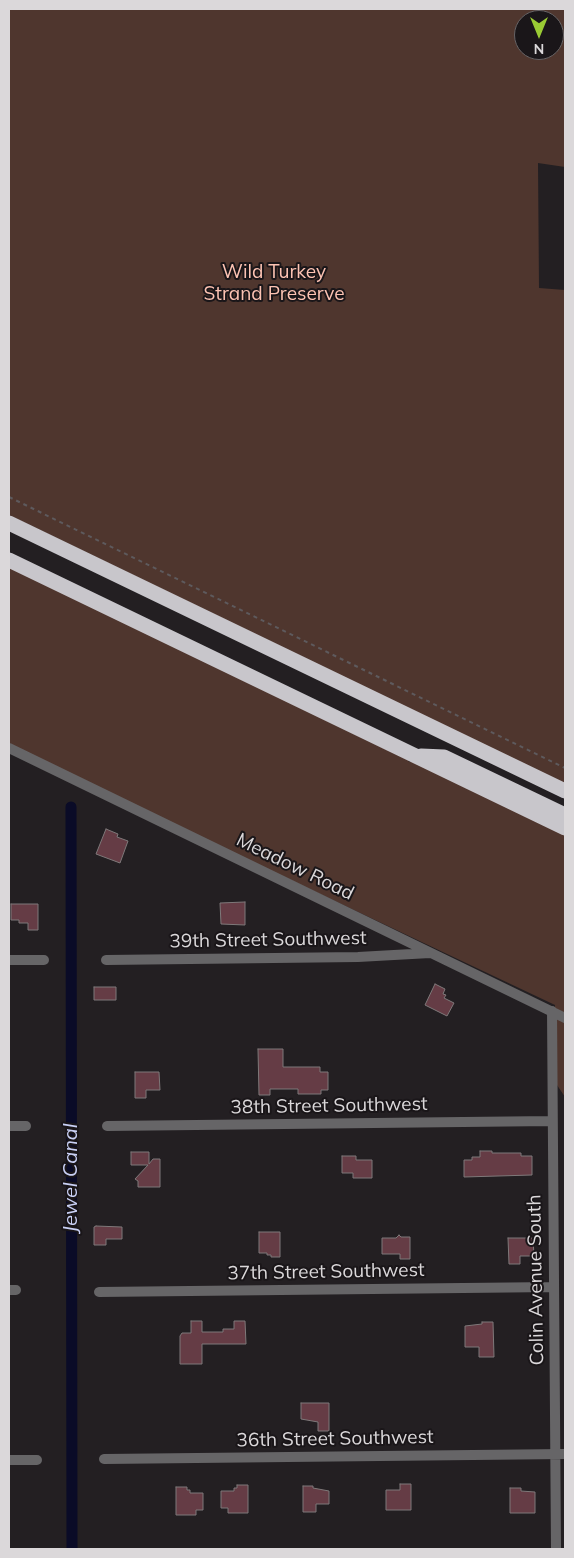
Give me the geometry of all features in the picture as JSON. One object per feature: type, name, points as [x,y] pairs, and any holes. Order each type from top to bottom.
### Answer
[{"type":"highway","points":[[9,523],[565,791]]},
{"type":"highway","points":[[9,560],[565,828]]},
{"type":"highway","points":[[414,756],[444,757],[565,815]]},
{"type":"street","name":"Meadow Road","points":[[9,748],[565,1018]]},
{"type":"street","name":"39th Street Southwest","points":[[106,960],[358,957],[431,953]]},
{"type":"street","points":[[9,960],[44,960]]},
{"type":"street","name":"Colin Avenue South","points":[[552,1011],[554,1287],[560,1454],[556,1549]]},
{"type":"street","name":"38th Street Southwest","points":[[107,1126],[552,1121]]},
{"type":"street","points":[[9,1126],[26,1126]]},
{"type":"street","name":"37th Street Southwest","points":[[99,1292],[554,1287]]},
{"type":"street","name":"36th Street Southwest","points":[[104,1459],[560,1454]]},
{"type":"street","points":[[9,1460],[38,1460]]},
{"type":"path","points":[[9,498],[565,768]]},
{"type":"green space","name":"Wild Turkey Strand Preserve","points":[[9,9],[565,9],[565,167],[538,163],[539,288],[565,290],[565,784],[9,515]]},
{"type":"green space","points":[[9,567],[409,762],[413,762],[565,835],[565,1097],[553,1079],[555,1005],[9,747]]},
{"type":"building","points":[[106,829],[118,834],[117,837],[128,841],[120,863],[96,854]]},
{"type":"building","points":[[245,902],[245,925],[221,924],[220,903]]},
{"type":"building","points":[[11,904],[38,904],[38,930],[28,930],[28,923],[19,923],[19,920],[11,920]]},
{"type":"building","points":[[435,984],[445,989],[443,994],[446,995],[444,998],[454,1003],[447,1016],[425,1005]]},
{"type":"building","points":[[94,987],[116,987],[116,1000],[94,1000]]},
{"type":"building","points":[[258,1049],[283,1049],[283,1067],[320,1067],[320,1072],[328,1072],[328,1090],[321,1090],[321,1094],[298,1094],[298,1089],[270,1089],[270,1095],[259,1095]]},
{"type":"building","points":[[135,1072],[159,1072],[160,1090],[146,1090],[146,1098],[135,1098]]},
{"type":"building","points":[[480,1151],[521,1153],[521,1156],[532,1156],[532,1175],[464,1177],[464,1160],[480,1157]]},
{"type":"building","points":[[131,1152],[149,1152],[149,1164],[153,1159],[160,1159],[160,1187],[138,1187],[138,1181],[135,1179],[148,1165],[131,1165]]},
{"type":"building","points":[[342,1156],[356,1156],[356,1160],[372,1160],[372,1178],[353,1178],[353,1173],[342,1173]]},
{"type":"building","points":[[94,1227],[122,1227],[122,1239],[106,1239],[106,1245],[94,1245]]},
{"type":"building","points":[[259,1232],[280,1232],[280,1257],[271,1257],[267,1253],[259,1253]]},
{"type":"building","points":[[399,1235],[401,1237],[410,1237],[410,1259],[400,1259],[400,1254],[382,1254],[382,1238],[396,1238]]},
{"type":"building","points":[[508,1238],[533,1238],[534,1256],[520,1256],[520,1264],[509,1264]]},
{"type":"building","points":[[191,1321],[202,1321],[202,1332],[223,1332],[223,1329],[234,1329],[234,1321],[245,1321],[246,1344],[202,1344],[202,1364],[180,1364],[180,1336],[182,1333],[191,1333]]},
{"type":"building","points":[[482,1322],[493,1322],[494,1357],[479,1357],[479,1347],[465,1347],[465,1326],[482,1324]]},
{"type":"building","points":[[301,1403],[329,1403],[329,1431],[318,1431],[318,1422],[301,1419]]},
{"type":"building","points":[[400,1484],[411,1484],[411,1510],[386,1510],[386,1490],[400,1490]]},
{"type":"building","points":[[237,1485],[248,1485],[248,1513],[228,1513],[228,1508],[221,1508],[221,1491],[234,1491]]},
{"type":"building","points":[[303,1486],[313,1486],[313,1488],[329,1491],[329,1504],[316,1504],[316,1512],[303,1512]]},
{"type":"building","points":[[176,1487],[187,1487],[190,1493],[203,1493],[203,1510],[196,1510],[196,1515],[176,1515]]},
{"type":"building","points":[[510,1488],[521,1488],[521,1491],[535,1492],[535,1513],[510,1513]]},
{"type":"waterway","name":"Jewel Canal","points":[[71,807],[72,1549]]}]
